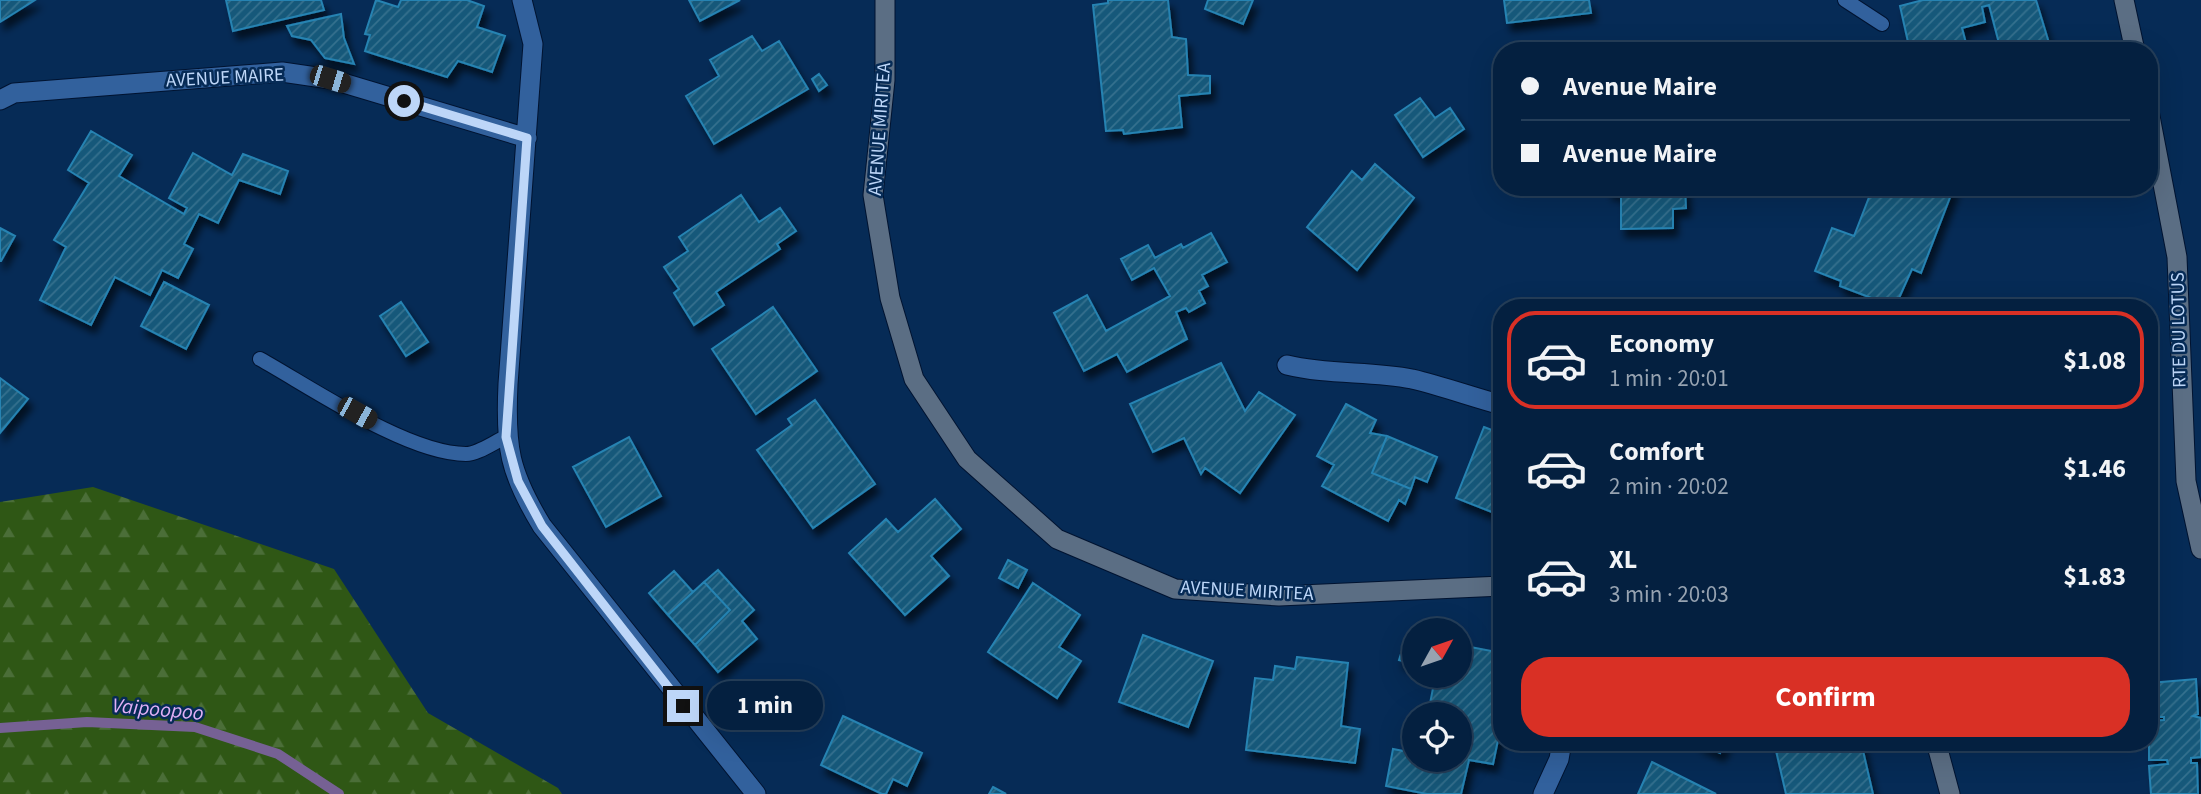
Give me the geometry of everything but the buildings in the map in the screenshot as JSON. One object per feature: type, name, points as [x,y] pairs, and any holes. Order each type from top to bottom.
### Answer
[{"type":"main road","name":"AVENUE MIRITEA","points":[[885,0],[886,80],[873,195],[890,298],[914,380],[967,459],[1057,539],[1175,589],[1279,596],[1493,586]]},
{"type":"main road","points":[[2124,0],[2133,42]]},
{"type":"main road","name":"RTE DU LOTUS","points":[[2158,158],[2177,257],[2186,481],[2201,549]]},
{"type":"main road","points":[[1938,751],[1950,794]]},
{"type":"street","points":[[522,0],[533,44],[506,437],[518,481],[542,526],[756,794]]},
{"type":"street","name":"AVENUE MAIRE","points":[[0,100],[14,93],[282,72],[330,79],[527,138]]},
{"type":"street","points":[[1287,365],[1313,372],[1373,374],[1412,379],[1493,402]]},
{"type":"street","points":[[1543,794],[1560,751]]},
{"type":"lane","points":[[1853,2],[1882,24]]},
{"type":"lane","points":[[260,359],[381,426],[438,451],[469,454],[506,437]]},
{"type":"green space","points":[[93,487],[334,569],[428,713],[558,788],[562,794],[0,794],[0,502]]},
{"type":"waterway","name":"Vaipoopoo","points":[[0,728],[87,722],[195,727],[278,754],[339,794]]},
{"type":"route","points":[[404,101],[527,138],[508,384],[506,437],[512,463],[518,481],[542,526],[683,706]]}]
